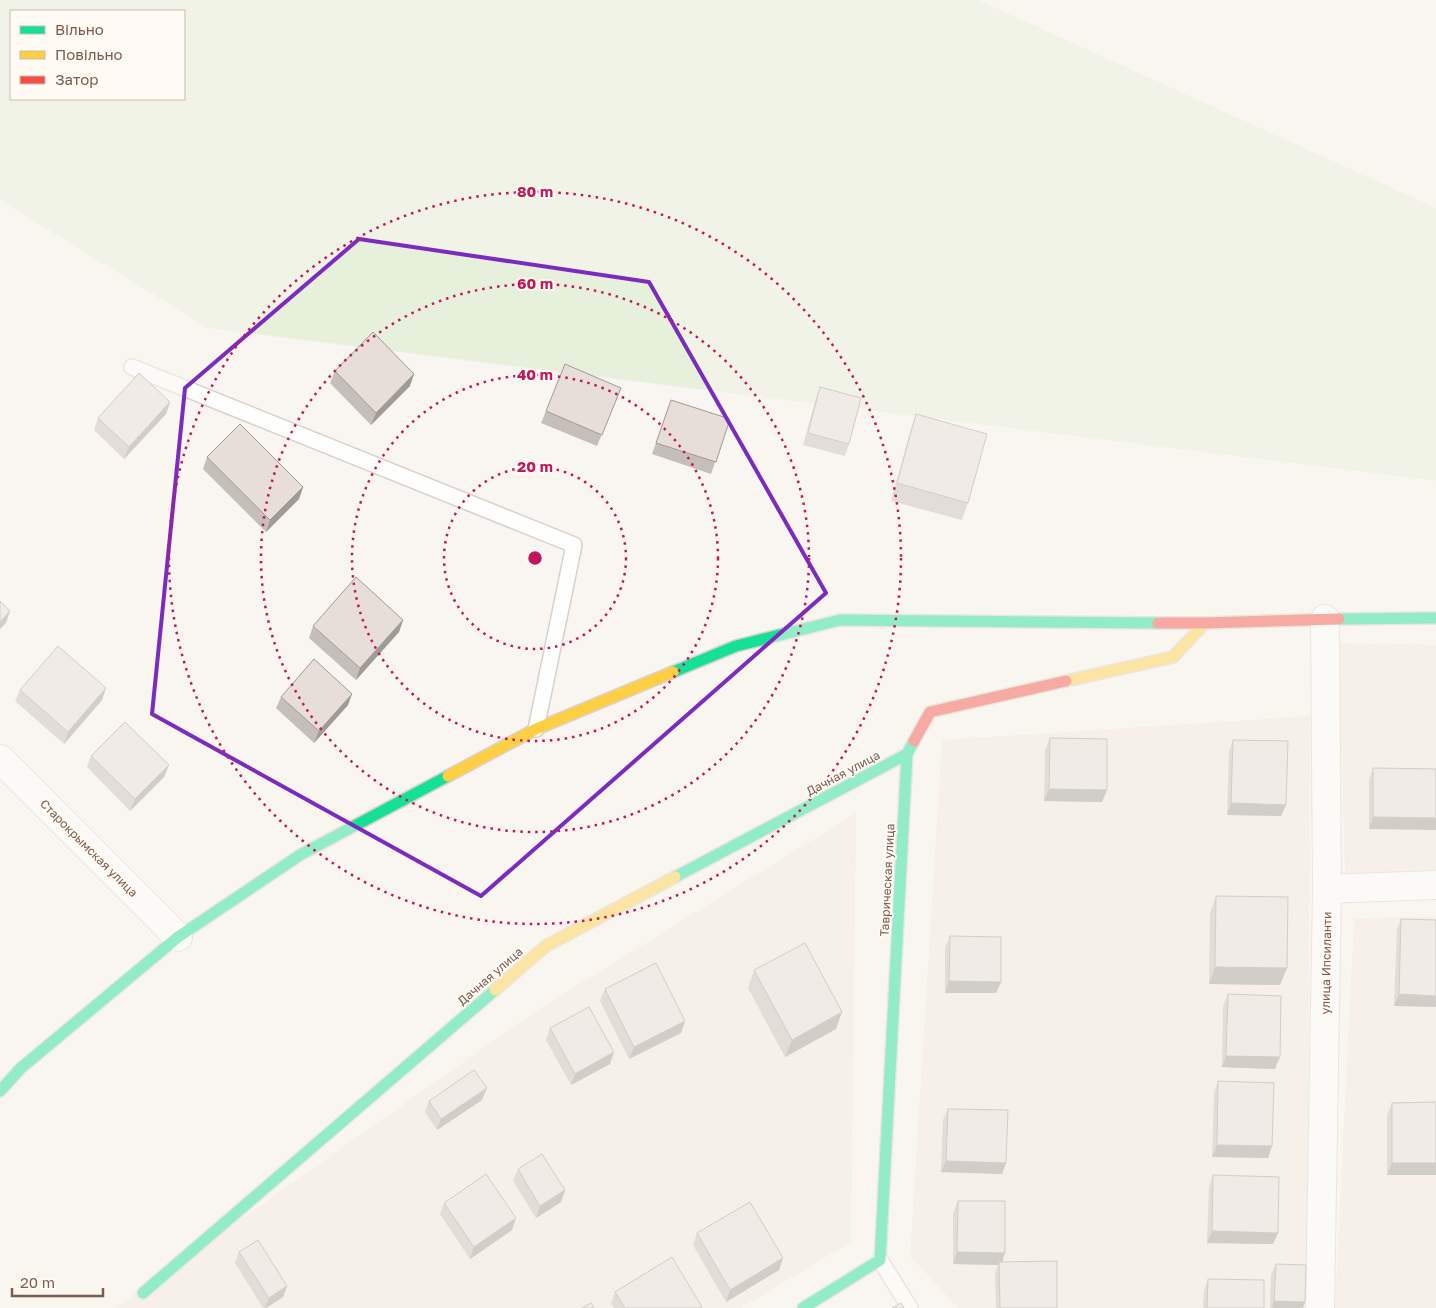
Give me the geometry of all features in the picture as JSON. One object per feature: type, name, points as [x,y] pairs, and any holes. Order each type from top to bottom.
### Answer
[{"type":"street","points":[[0,1091],[21,1068],[178,937],[300,855],[536,730],[736,646],[840,620],[1205,622],[1436,618]]},
{"type":"street","name":"улица Ипсиланти","points":[[1320,1308],[1327,888],[1326,619]]},
{"type":"street","name":"Таврическая улица","points":[[880,1260],[907,754],[930,712],[1173,657],[1205,622]]},
{"type":"street","name":"Дачная улица","points":[[143,1293],[546,946],[907,754]]},
{"type":"street","name":"Старокрымская улица","points":[[0,760],[178,937]]},
{"type":"street","points":[[1327,888],[1436,885]]},
{"type":"street","points":[[804,1308],[880,1260]]},
{"type":"lane","points":[[132,367],[574,545],[536,730]]},
{"type":"lane","points":[[880,1260],[910,1308]]},
{"type":"highlighted area","points":[[359,239],[649,282],[826,593],[481,896],[152,714],[185,388]]},
{"type":"shaded area","points":[[1338,643],[1436,645],[1436,870],[1345,874]]},
{"type":"shaded area","points":[[1310,716],[1308,1308],[958,1308],[910,1256],[942,740]]},
{"type":"shaded area","points":[[856,813],[851,1242],[741,1308],[115,1308],[533,1013]]},
{"type":"shaded area","points":[[1436,916],[1436,1308],[1335,1308],[1354,919]]},
{"type":"green space","points":[[0,0],[978,0],[1436,208],[1436,481],[208,328],[0,200]]},
{"type":"building","points":[[373,332],[414,374],[376,413],[335,371]]},
{"type":"building","points":[[565,364],[621,388],[602,435],[546,411]]},
{"type":"building","points":[[139,373],[170,402],[129,447],[98,418]]},
{"type":"building","points":[[820,387],[861,398],[849,444],[808,433]]},
{"type":"building","points":[[671,400],[730,419],[716,462],[656,443]]},
{"type":"building","points":[[916,414],[987,434],[968,503],[897,483]]},
{"type":"building","points":[[240,424],[303,487],[270,520],[207,457]]},
{"type":"building","points":[[356,577],[403,620],[360,668],[313,626]]},
{"type":"building","points":[[0,601],[10,611],[0,622]]},
{"type":"building","points":[[58,646],[106,688],[68,732],[20,690]]},
{"type":"building","points":[[314,659],[352,694],[319,731],[281,697]]},
{"type":"building","points":[[125,722],[169,765],[135,799],[91,756]]},
{"type":"building","points":[[1050,738],[1107,739],[1107,790],[1049,789]]},
{"type":"building","points":[[1233,740],[1288,741],[1286,805],[1231,803]]},
{"type":"building","points":[[1373,768],[1436,769],[1436,818],[1373,817]]},
{"type":"building","points":[[1216,896],[1288,897],[1287,968],[1215,967]]},
{"type":"building","points":[[1401,919],[1436,920],[1436,996],[1399,994]]},
{"type":"building","points":[[950,936],[1001,937],[1001,982],[949,981]]},
{"type":"building","points":[[805,943],[842,1012],[792,1040],[754,970]]},
{"type":"building","points":[[656,963],[685,1021],[634,1047],[605,989]]},
{"type":"building","points":[[1228,994],[1281,996],[1280,1057],[1226,1056]]},
{"type":"building","points":[[589,1007],[614,1052],[575,1074],[550,1028]]},
{"type":"building","points":[[474,1070],[487,1088],[441,1119],[429,1101]]},
{"type":"building","points":[[1218,1081],[1274,1083],[1272,1146],[1217,1145]]},
{"type":"building","points":[[1436,1102],[1436,1163],[1392,1163],[1392,1103]]},
{"type":"building","points":[[948,1109],[1008,1110],[1006,1163],[946,1161]]},
{"type":"building","points":[[542,1154],[565,1190],[540,1206],[518,1169]]},
{"type":"building","points":[[486,1174],[516,1218],[474,1247],[444,1203]]},
{"type":"building","points":[[1213,1175],[1279,1177],[1278,1233],[1212,1231]]},
{"type":"building","points":[[958,1201],[1005,1201],[1005,1253],[957,1252]]},
{"type":"building","points":[[750,1202],[783,1258],[730,1290],[697,1233]]},
{"type":"building","points":[[258,1240],[287,1286],[269,1298],[239,1252]]},
{"type":"building","points":[[672,1257],[702,1307],[625,1308],[615,1292]]},
{"type":"building","points":[[1057,1261],[1057,1308],[1000,1308],[999,1262]]},
{"type":"building","points":[[1276,1264],[1306,1265],[1305,1302],[1274,1301]]},
{"type":"building","points":[[1208,1279],[1264,1280],[1264,1308],[1207,1308]]},
{"type":"building","points":[[591,1303],[594,1308],[582,1308]]},
{"type":"building","points":[[901,1303],[904,1308],[892,1308]]},
{"type":"traffic: fast","points":[[1339,619],[1436,618]]},
{"type":"traffic: fast","points":[[673,672],[736,646],[840,620],[1158,623]]},
{"type":"traffic: fast","points":[[803,1308],[880,1260],[907,754],[914,741]]},
{"type":"traffic: fast","points":[[675,877],[907,754]]},
{"type":"traffic: fast","points":[[0,1091],[21,1068],[178,937],[300,855],[448,776]]},
{"type":"traffic: fast","points":[[143,1293],[495,990]]},
{"type":"traffic: slow","points":[[1066,681],[1173,657],[1205,623]]},
{"type":"traffic: slow","points":[[448,776],[536,729],[673,672]]},
{"type":"traffic: slow","points":[[495,990],[546,946],[675,877]]},
{"type":"traffic: jam","points":[[1158,623],[1339,619]]},
{"type":"traffic: jam","points":[[914,741],[930,712],[1066,681]]}]
